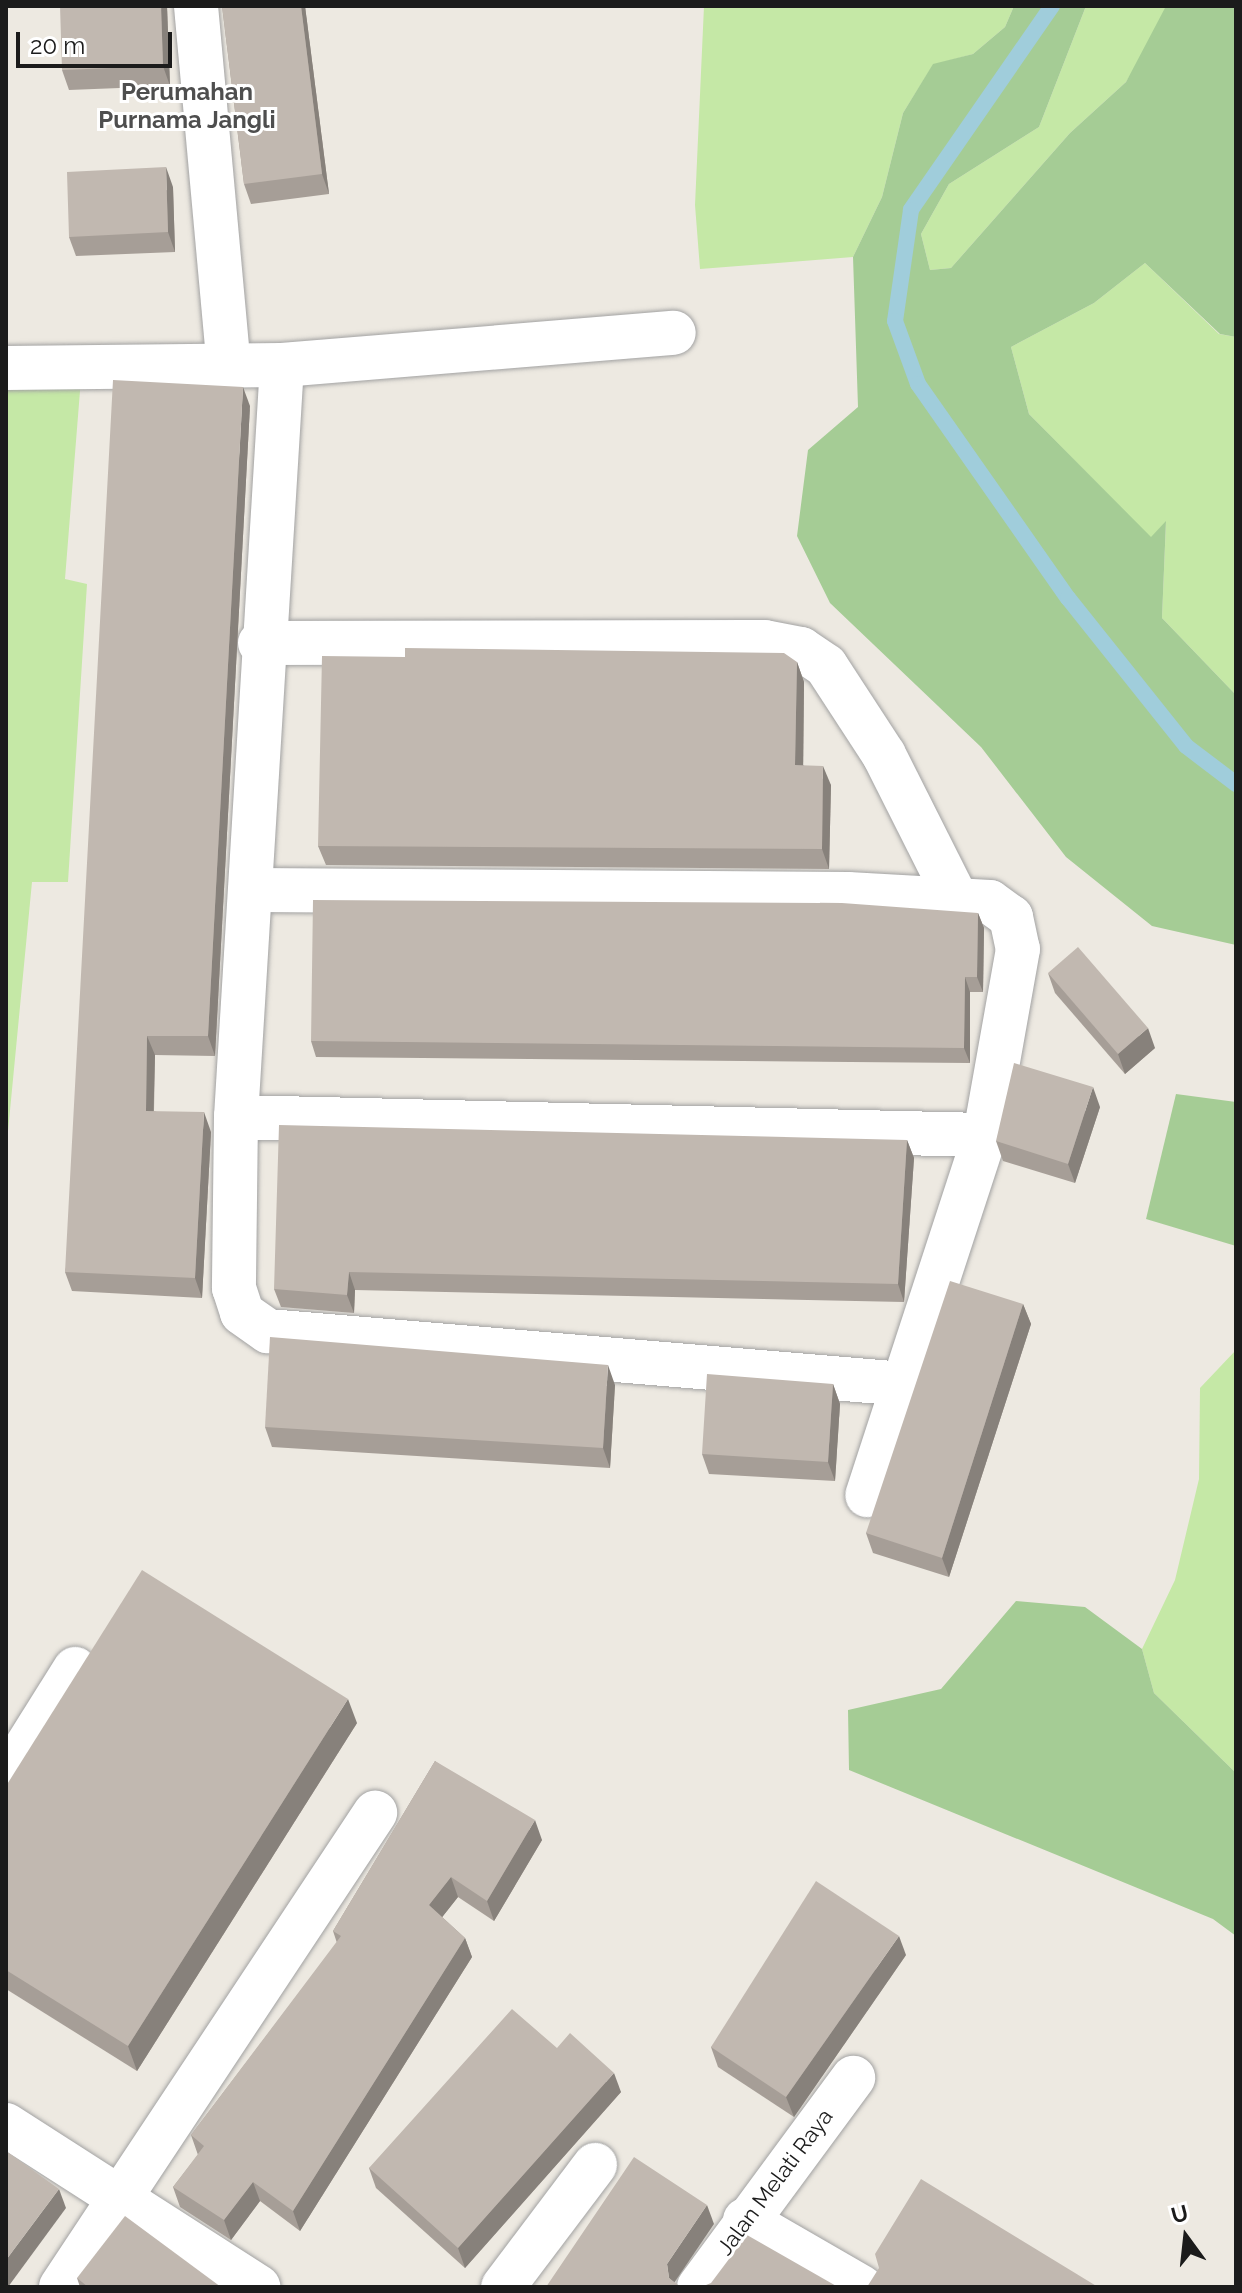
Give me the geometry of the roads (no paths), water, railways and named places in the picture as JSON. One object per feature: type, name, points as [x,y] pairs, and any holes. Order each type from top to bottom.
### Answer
[{"type":"street","points":[[196,6],[228,361]]},
{"type":"street","points":[[6,368],[228,361],[282,365],[674,333]]},
{"type":"street","points":[[282,365],[260,643],[254,890],[236,1117],[234,1288],[242,1313],[268,1331],[904,1384]]},
{"type":"street","points":[[260,643],[765,642],[801,649],[826,666],[884,755],[957,900]]},
{"type":"street","points":[[254,890],[957,900],[990,902],[1011,917],[1018,949],[985,1135],[867,1495]]},
{"type":"street","points":[[236,1117],[985,1135]]},
{"type":"street","points":[[6,1779],[75,1669]]},
{"type":"street","points":[[61,2287],[375,1813]]},
{"type":"street","name":"Jalan Melati Raya","points":[[699,2287],[745,2220],[853,2078]]},
{"type":"street","points":[[6,2125],[116,2200],[258,2287]]},
{"type":"street","points":[[503,2287],[595,2165]]},
{"type":"street","points":[[745,2220],[861,2287]]},
{"type":"waterway","points":[[1052,6],[911,210],[895,321],[918,384],[1068,598],[1186,746],[1236,784]]},
{"type":"district","name":"Perumahan Purnama Jangli","points":[[187,106]]}]
